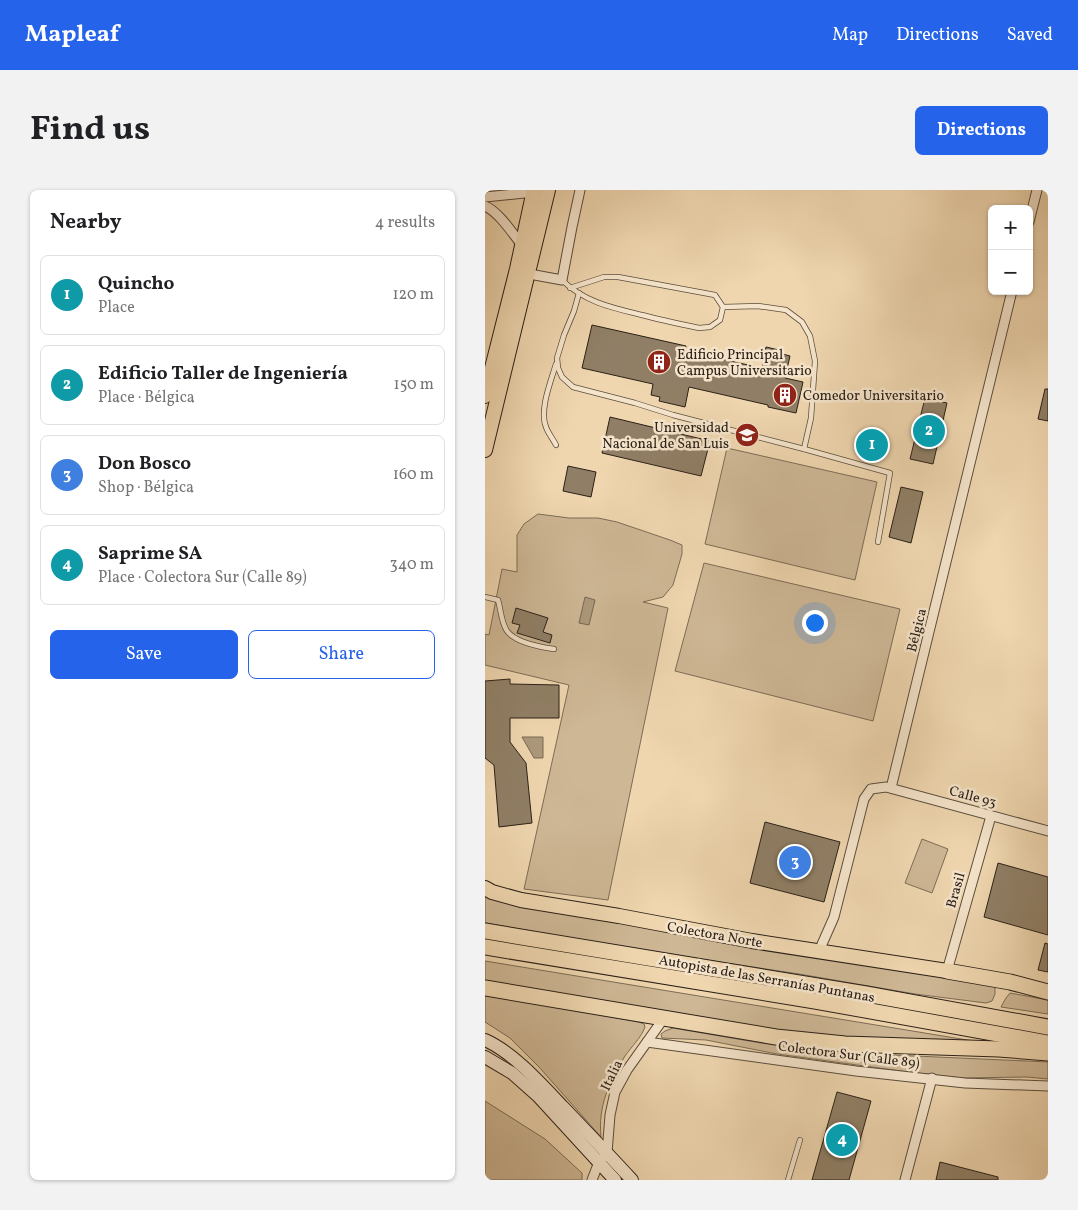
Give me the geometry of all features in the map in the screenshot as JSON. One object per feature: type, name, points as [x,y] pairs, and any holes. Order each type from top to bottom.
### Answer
[{"type":"highway","name":"Autopista de las Serranías Puntanas","points":[[485,931],[847,991],[1048,1027]]},
{"type":"highway","name":"Autopista de las Serranías Puntanas","points":[[485,947],[815,1001],[1048,1043]]},
{"type":"highway","points":[[947,971],[1010,982],[1048,992]]},
{"type":"highway","points":[[485,988],[777,1037],[845,1044],[999,1049],[1048,1053]]},
{"type":"main road","points":[[485,396],[548,190]]},
{"type":"main road","points":[[485,450],[523,272],[522,245],[534,191]]},
{"type":"main road","name":"Colectora Norte","points":[[485,888],[492,892],[521,900],[752,941],[947,971]]},
{"type":"main road","points":[[485,1040],[515,1060],[536,1079],[603,1158],[615,1180]]},
{"type":"main road","points":[[485,1057],[512,1073],[603,1158],[631,1180]]},
{"type":"street","points":[[523,272],[562,280],[581,190]]},
{"type":"street","points":[[1033,206],[1037,190]]},
{"type":"street","points":[[485,197],[507,196],[534,191]]},
{"type":"street","points":[[485,206],[490,208],[522,245]]},
{"type":"street","name":"Bélgica","points":[[891,788],[1011,295]]},
{"type":"street","points":[[819,951],[834,917],[864,798],[871,789],[891,788]]},
{"type":"street","name":"Calle 93","points":[[891,788],[1048,831]]},
{"type":"street","name":"Brasil","points":[[947,971],[991,816]]},
{"type":"street","name":"Italia","points":[[592,1180],[603,1158],[615,1092],[627,1070],[664,1018]]},
{"type":"street","name":"Colectora Sur (Calle 89)","points":[[647,1042],[846,1069],[965,1082],[1048,1086]]},
{"type":"street","points":[[905,1180],[932,1078]]},
{"type":"lane","points":[[562,280],[570,288],[605,306],[699,328],[710,327],[720,320],[723,307],[715,295],[618,277],[604,277],[570,288]]},
{"type":"lane","points":[[556,445],[545,426],[545,404],[564,335],[579,293]]},
{"type":"lane","points":[[723,307],[758,306],[787,310],[801,322],[810,336],[815,362],[811,418],[804,449]]},
{"type":"lane","points":[[557,358],[562,378],[573,387],[890,473],[878,542]]},
{"type":"lane","points":[[485,597],[499,600],[503,622],[508,632],[518,640],[554,649]]},
{"type":"lane","points":[[788,1180],[800,1140]]},
{"type":"shaded area","points":[[727,448],[877,482],[855,580],[705,544]]},
{"type":"shaded area","points":[[538,514],[569,518],[598,518],[617,522],[682,545],[682,554],[673,585],[663,597],[643,602],[668,608],[608,900],[524,889],[569,685],[485,665],[485,634],[489,635],[502,569],[517,572],[517,535],[524,524]]},
{"type":"shaded area","points":[[704,563],[900,609],[873,721],[675,671]]},
{"type":"shaded area","points":[[585,597],[595,600],[589,625],[579,623]]},
{"type":"shaded area","points":[[522,737],[543,737],[543,758],[534,758]]},
{"type":"shaded area","points":[[922,839],[948,849],[932,893],[905,883]]},
{"type":"shaded area","points":[[485,895],[991,985],[995,987],[995,994],[992,1001],[986,1003],[915,994],[485,923]]},
{"type":"shaded area","points":[[485,961],[998,1045],[833,1037],[783,1031],[485,983]]},
{"type":"shaded area","points":[[1010,993],[1048,1000],[1048,1014],[1001,1007]]},
{"type":"shaded area","points":[[485,994],[644,1024],[643,1031],[619,1066],[606,1095],[601,1115],[601,1137],[539,1067],[510,1038],[485,1022]]},
{"type":"shaded area","points":[[673,1028],[761,1043],[871,1054],[1048,1062],[1048,1079],[1027,1077],[962,1078],[777,1054],[706,1040],[662,1038],[661,1034]]},
{"type":"shaded area","points":[[485,1101],[545,1139],[582,1173],[582,1180],[485,1180]]},
{"type":"building","name":"Edificio Principal Campus Universitario","points":[[592,325],[686,346],[685,351],[762,368],[766,347],[779,350],[779,353],[790,356],[785,378],[803,382],[796,413],[689,387],[685,407],[659,401],[660,397],[651,395],[653,384],[582,368]]},
{"type":"building","points":[[1045,389],[1048,389],[1048,421],[1038,419]]},
{"type":"building","points":[[925,398],[947,403],[933,464],[910,459]]},
{"type":"building","points":[[610,417],[710,441],[701,476],[602,453]]},
{"type":"building","points":[[868,435],[880,439],[876,455],[863,452]]},
{"type":"building","points":[[568,466],[596,472],[591,497],[563,491]]},
{"type":"building","points":[[901,487],[923,492],[911,543],[889,537]]},
{"type":"building","points":[[516,608],[548,618],[543,632],[552,635],[550,643],[517,633],[520,625],[512,623]]},
{"type":"building","points":[[510,679],[510,684],[559,685],[559,718],[510,718],[510,742],[526,763],[532,823],[499,827],[494,765],[485,758],[485,681]]},
{"type":"building","points":[[765,822],[840,842],[824,902],[750,883]]},
{"type":"building","points":[[998,863],[1048,877],[1048,935],[984,917]]},
{"type":"building","points":[[1045,943],[1048,944],[1048,972],[1038,970]]},
{"type":"building","points":[[837,1092],[871,1101],[849,1180],[812,1180]]},
{"type":"building","points":[[940,1162],[998,1177],[998,1180],[936,1180]]},
{"type":"place","name":"Edificio Principal Campus Universitario","points":[[659,362]]},
{"type":"place","name":"Comedor Universitario","points":[[785,395]]},
{"type":"place","name":"Edificio Taller de Ingeniería","points":[[929,431]]},
{"type":"place","name":"Universidad Nacional de San Luis","points":[[747,435]]},
{"type":"place","name":"Quincho","points":[[872,445]]},
{"type":"place","name":"Don Bosco","points":[[795,862]]},
{"type":"place","name":"Saprime SA","points":[[842,1140]]}]
